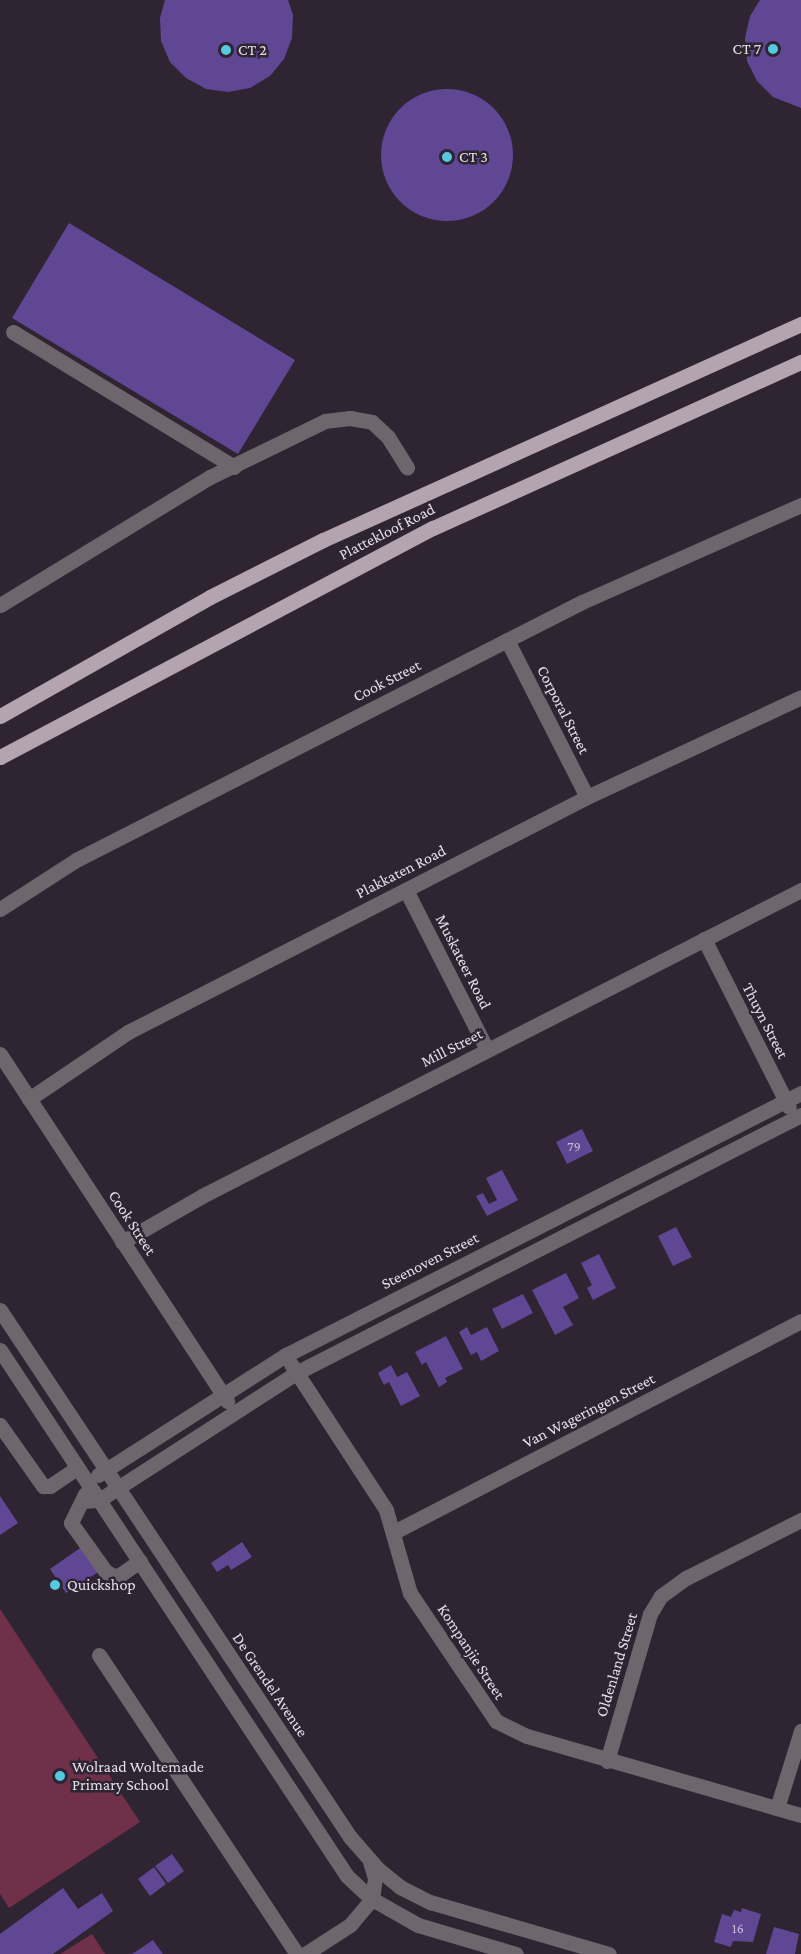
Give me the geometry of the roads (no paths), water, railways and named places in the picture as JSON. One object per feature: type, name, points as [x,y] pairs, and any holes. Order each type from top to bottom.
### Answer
[{"type":"main road","name":"Plattekloof Road","points":[[0,716],[210,597],[322,540],[801,324]]},
{"type":"main road","name":"Plattekloof Road","points":[[0,758],[433,528],[801,362]]},
{"type":"street","points":[[13,332],[234,467]]},
{"type":"street","points":[[0,605],[128,525],[234,467],[326,421],[350,418],[372,422],[388,437],[407,468]]},
{"type":"street","name":"Cook Street","points":[[0,909],[76,860],[582,602],[801,505]]},
{"type":"street","name":"Corporal Street","points":[[507,640],[587,796]]},
{"type":"street","name":"Plakkaten Road","points":[[29,1099],[128,1032],[587,796],[801,696]]},
{"type":"street","name":"Muskateer Road","points":[[406,890],[487,1050]]},
{"type":"street","name":"Mill Street","points":[[122,1242],[202,1196],[801,890]]},
{"type":"street","name":"Thuyn Street","points":[[704,939],[785,1101],[798,1116]]},
{"type":"street","name":"Cook Street","points":[[0,1054],[234,1412]]},
{"type":"street","name":"Steenoven Street","points":[[88,1482],[286,1355],[801,1093]]},
{"type":"street","points":[[83,1501],[99,1500],[297,1373],[798,1116]]},
{"type":"street","name":"De Grendel Avenue","points":[[0,1310],[369,1859],[393,1882],[420,1898],[609,1954]]},
{"type":"street","name":"Van Wageringen Street","points":[[394,1532],[801,1321]]},
{"type":"street","points":[[26,1350],[2,1356],[88,1482],[333,1857],[372,1899],[418,1925],[516,1954]]},
{"type":"street","name":"Kompanjie Street","points":[[286,1355],[386,1510],[394,1532],[406,1585],[490,1714],[512,1731],[607,1761],[801,1815]]},
{"type":"street","points":[[0,1425],[44,1485],[50,1486],[77,1468]]},
{"type":"street","points":[[88,1482],[83,1501],[71,1523],[108,1574],[117,1576],[140,1561]]},
{"type":"street","name":"Oldenland Street","points":[[607,1761],[648,1621],[661,1596],[686,1578],[801,1520]]},
{"type":"street","points":[[99,1655],[297,1954]]},
{"type":"street","points":[[777,1808],[801,1731]]},
{"type":"street","points":[[369,1859],[375,1878],[372,1899]]},
{"type":"street","points":[[305,1954],[350,1925],[372,1899],[393,1892],[420,1898]]},
{"type":"place","name":"CT 7","points":[[773,49]]},
{"type":"place","name":"CT 2","points":[[226,50]]},
{"type":"place","name":"CT 3","points":[[447,157]]},
{"type":"place","name":"Quickshop","points":[[55,1585]]},
{"type":"place","name":"Wolraad Woltemade Primary School","points":[[60,1776]]}]
